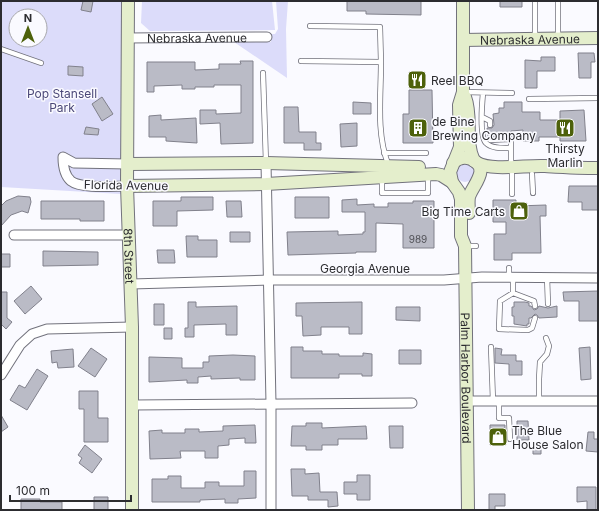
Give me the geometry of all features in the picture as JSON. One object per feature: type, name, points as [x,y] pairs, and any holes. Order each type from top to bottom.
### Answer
[{"type":"street","name":"8th Street","points":[[128,1],[127,186],[132,327],[132,510]]},
{"type":"street","points":[[462,1],[463,92],[460,104],[460,147],[450,172],[453,183],[459,188],[465,189],[488,176],[511,170],[545,166],[566,168],[598,168]]},
{"type":"street","name":"Nebraska Avenue","points":[[127,38],[267,37]]},
{"type":"street","name":"Nebraska Avenue","points":[[463,40],[598,38]]},
{"type":"street","points":[[463,92],[468,104],[469,148],[480,170],[478,183]]},
{"type":"street","name":"Florida Avenue","points":[[452,164],[444,168],[266,163],[128,164],[74,163],[63,157],[63,168],[70,180],[81,185],[127,186],[266,184],[428,174],[441,175],[453,183]]},
{"type":"street","points":[[452,164],[465,157],[488,167],[532,174],[566,168]]},
{"type":"street","points":[[266,163],[270,280],[271,510]]},
{"type":"street","name":"Palm Harbor Boulevard","points":[[453,183],[459,192],[461,199],[461,236],[471,246]]},
{"type":"street","name":"Palm Harbor Boulevard","points":[[468,510],[466,277],[471,246],[469,236],[469,198],[478,183]]},
{"type":"street","points":[[14,235],[128,235]]},
{"type":"street","name":"Georgia Avenue","points":[[131,284],[270,280],[444,280],[510,274],[547,277],[598,278]]},
{"type":"street","points":[[1,375],[20,345],[32,334],[47,329],[132,327]]},
{"type":"street","points":[[466,401],[598,401]]},
{"type":"street","points":[[133,405],[412,403]]},
{"type":"lane","points":[[535,1],[535,39]]},
{"type":"lane","points":[[558,1],[558,38]]},
{"type":"lane","points":[[310,26],[380,27],[381,134],[384,153],[389,166]]},
{"type":"lane","points":[[1,49],[41,63]]},
{"type":"lane","points":[[301,61],[381,62]]},
{"type":"lane","points":[[263,73],[266,163]]},
{"type":"lane","points":[[463,92],[512,93]]},
{"type":"lane","points":[[483,93],[482,136],[486,143],[494,147],[511,148]]},
{"type":"lane","points":[[529,99],[598,98]]},
{"type":"lane","points":[[482,117],[490,121],[490,125]]},
{"type":"lane","points":[[468,129],[482,128]]},
{"type":"lane","points":[[490,145],[490,138],[511,139],[512,194]]},
{"type":"lane","points":[[384,153],[426,153]]},
{"type":"lane","points":[[382,177],[382,193],[428,193],[428,174]]},
{"type":"lane","points":[[532,174],[533,193]]},
{"type":"lane","points":[[510,274],[513,293]]},
{"type":"lane","points":[[547,277],[548,304]]},
{"type":"lane","points":[[513,293],[534,301],[535,306]]},
{"type":"lane","points":[[513,293],[500,301],[499,329],[528,330],[532,328],[534,318]]},
{"type":"lane","points":[[539,401],[540,362],[547,354],[549,346],[546,338]]},
{"type":"lane","points":[[491,346],[499,418],[509,418],[510,440]]},
{"type":"green space","name":"Pop Stansell Park","points":[[1,1],[122,1],[125,160],[121,194],[1,187]]},
{"type":"green space","points":[[142,1],[272,1],[275,30],[150,31],[141,23]]},
{"type":"green space","points":[[276,1],[288,1],[286,29],[287,78],[234,42],[271,42],[271,34],[275,34],[278,29]]},
{"type":"green space","points":[[465,164],[471,167],[474,173],[471,179],[465,182],[459,179],[456,173],[459,167]]},
{"type":"building","points":[[83,1],[93,1],[91,12],[81,10]]},
{"type":"building","points":[[347,1],[421,1],[421,15],[366,14],[366,11],[347,11]]},
{"type":"building","points":[[500,1],[522,1],[522,7],[500,7]]},
{"type":"building","points":[[578,53],[594,53],[595,62],[591,62],[591,78],[579,78]]},
{"type":"building","points":[[541,57],[555,57],[555,71],[537,71],[537,88],[525,88],[525,60],[541,61]]},
{"type":"building","points":[[240,61],[253,61],[253,143],[221,144],[220,123],[200,124],[200,110],[216,110],[216,114],[241,113],[241,85],[214,85],[214,87],[195,87],[195,89],[182,89],[182,85],[154,86],[154,92],[147,92],[147,62],[195,62],[195,70],[219,69],[219,64],[241,64]]},
{"type":"building","points":[[68,66],[83,67],[83,76],[68,75]]},
{"type":"building","name":"de Bine Brewing Company","points":[[409,90],[432,90],[433,143],[403,143],[403,114],[409,114]]},
{"type":"building","points":[[102,97],[113,114],[102,121],[92,104]]},
{"type":"building","points":[[353,102],[371,103],[371,114],[353,114]]},
{"type":"building","points":[[504,102],[522,102],[522,112],[540,112],[540,120],[560,120],[560,111],[584,110],[586,141],[560,141],[560,137],[539,137],[539,141],[523,141],[523,130],[511,131],[511,135],[488,137],[487,128],[492,128],[494,125],[493,114],[499,113],[499,108],[504,108]]},
{"type":"building","points":[[284,107],[298,107],[299,132],[316,132],[316,143],[321,143],[321,150],[304,150],[304,143],[284,143]]},
{"type":"building","points":[[161,115],[161,120],[196,118],[197,143],[166,141],[166,137],[149,137],[149,116]]},
{"type":"building","points":[[357,123],[357,146],[341,147],[340,124]]},
{"type":"building","points":[[86,127],[99,129],[98,135],[84,134]]},
{"type":"building","points":[[569,186],[598,186],[598,210],[582,210],[582,202],[568,202]]},
{"type":"building","points":[[18,196],[30,197],[31,202],[28,213],[22,211],[11,215],[1,226],[1,206],[6,201]]},
{"type":"building","points":[[181,197],[213,197],[213,210],[177,211],[177,226],[153,226],[153,201],[181,201]]},
{"type":"building","points":[[295,197],[329,197],[329,218],[295,218]]},
{"type":"building","points":[[357,199],[357,205],[374,204],[374,207],[388,207],[388,203],[434,201],[434,248],[403,248],[403,224],[376,223],[376,252],[288,255],[287,232],[338,231],[338,235],[363,234],[363,232],[365,232],[365,212],[342,212],[342,200]]},
{"type":"building","points":[[493,200],[516,200],[516,206],[546,205],[546,216],[540,216],[541,253],[512,253],[512,260],[494,260],[494,234],[506,234],[506,222],[493,222]]},
{"type":"building","points":[[41,201],[104,201],[104,221],[80,221],[80,219],[41,219]]},
{"type":"building","points":[[226,201],[241,201],[242,217],[227,217]]},
{"type":"building","points":[[230,232],[250,232],[250,242],[230,242]]},
{"type":"building","points":[[186,236],[198,236],[198,240],[217,240],[217,257],[187,257]]},
{"type":"building","points":[[157,250],[174,250],[175,263],[158,263]]},
{"type":"building","points":[[43,251],[98,252],[98,265],[43,266]]},
{"type":"building","points":[[1,254],[10,254],[10,267],[1,267]]},
{"type":"building","points":[[31,286],[42,299],[25,314],[14,301]]},
{"type":"building","points":[[598,291],[598,321],[579,321],[579,301],[564,301],[563,292]]},
{"type":"building","points":[[1,292],[7,292],[7,318],[12,322],[6,329],[1,324]]},
{"type":"building","points":[[188,302],[196,302],[196,307],[237,306],[237,335],[226,335],[226,324],[194,325],[194,337],[185,337],[185,328],[188,328]]},
{"type":"building","points":[[362,302],[362,334],[349,334],[349,327],[321,327],[321,335],[303,336],[302,316],[296,316],[296,303]]},
{"type":"building","points":[[514,302],[529,303],[529,306],[531,306],[534,310],[539,306],[548,308],[557,306],[557,317],[539,318],[535,314],[529,318],[529,324],[527,324],[527,326],[514,324],[512,307],[514,307]]},
{"type":"building","points":[[154,304],[164,304],[164,325],[154,325]]},
{"type":"building","points":[[396,307],[420,307],[420,321],[396,320]]},
{"type":"building","points":[[164,328],[172,328],[172,339],[164,339]]},
{"type":"building","points":[[291,347],[303,347],[303,351],[322,351],[322,354],[339,354],[339,356],[363,356],[363,353],[372,354],[372,376],[362,376],[362,374],[339,374],[339,378],[291,378]]},
{"type":"building","points":[[590,347],[591,379],[581,380],[579,348]]},
{"type":"building","points":[[91,348],[107,359],[95,377],[78,366]]},
{"type":"building","points":[[495,348],[502,349],[501,355],[516,355],[516,361],[522,361],[522,375],[509,375],[509,364],[495,363]]},
{"type":"building","points":[[73,349],[74,367],[58,368],[57,362],[52,363],[51,351]]},
{"type":"building","points":[[399,350],[421,350],[421,364],[399,364]]},
{"type":"building","points":[[209,356],[255,356],[255,380],[240,380],[240,378],[211,379],[211,376],[198,377],[198,383],[187,383],[187,380],[149,382],[149,357],[182,358],[182,368],[203,368],[203,362],[209,362]]},
{"type":"building","points":[[37,369],[48,376],[27,410],[10,400],[19,385],[25,388]]},
{"type":"building","points":[[79,391],[98,391],[98,418],[108,418],[108,442],[84,442],[84,409],[79,409]]},
{"type":"building","points":[[1,415],[8,427],[1,432]]},
{"type":"building","points":[[517,421],[528,421],[529,440],[517,440]]},
{"type":"building","points":[[306,423],[322,423],[322,428],[366,426],[367,439],[338,439],[338,445],[322,445],[322,450],[306,450],[306,446],[291,446],[292,426],[306,426]]},
{"type":"building","points":[[255,425],[256,443],[245,443],[245,438],[229,439],[229,445],[218,446],[218,458],[205,458],[205,451],[180,451],[181,458],[150,459],[149,431],[162,430],[162,433],[185,433],[185,429],[199,429],[199,432],[223,431],[223,426]]},
{"type":"building","name":"The Blue House Salon","points":[[490,425],[505,425],[505,445],[490,445]]},
{"type":"building","points":[[389,426],[403,426],[403,448],[390,448]]},
{"type":"building","points":[[588,432],[594,432],[594,439],[598,439],[598,452],[586,451]]},
{"type":"building","points":[[533,443],[541,443],[541,454],[533,454]]},
{"type":"building","points":[[85,445],[102,459],[92,473],[79,463],[82,458],[78,455]]},
{"type":"building","points":[[291,469],[305,469],[305,474],[319,473],[320,492],[337,492],[338,506],[328,507],[328,500],[308,500],[308,496],[292,496]]},
{"type":"building","points":[[244,471],[256,471],[256,498],[238,499],[238,503],[225,503],[225,499],[200,500],[200,502],[152,502],[152,479],[168,479],[168,476],[181,476],[181,488],[205,488],[205,482],[219,482],[219,486],[244,486]]},
{"type":"building","points":[[357,475],[370,475],[370,500],[357,500],[357,494],[344,494],[344,482],[357,482]]},
{"type":"building","points":[[577,487],[596,487],[596,510],[587,510],[587,501],[577,502]]},
{"type":"building","points":[[489,494],[505,494],[505,506],[495,506],[495,510],[489,510]]},
{"type":"building","points":[[94,497],[108,497],[108,510],[94,510]]},
{"type":"building","points":[[21,499],[40,499],[40,502],[62,502],[62,510],[21,510]]},
{"type":"place","name":"Reel BBQ","points":[[417,80]]},
{"type":"place","name":"de Bine Brewing Company","points":[[418,128]]},
{"type":"place","name":"Thirsty Marlin","points":[[565,128]]},
{"type":"place","name":"Big Time Carts","points":[[519,211]]},
{"type":"place","name":"The Blue House Salon","points":[[498,437]]}]
